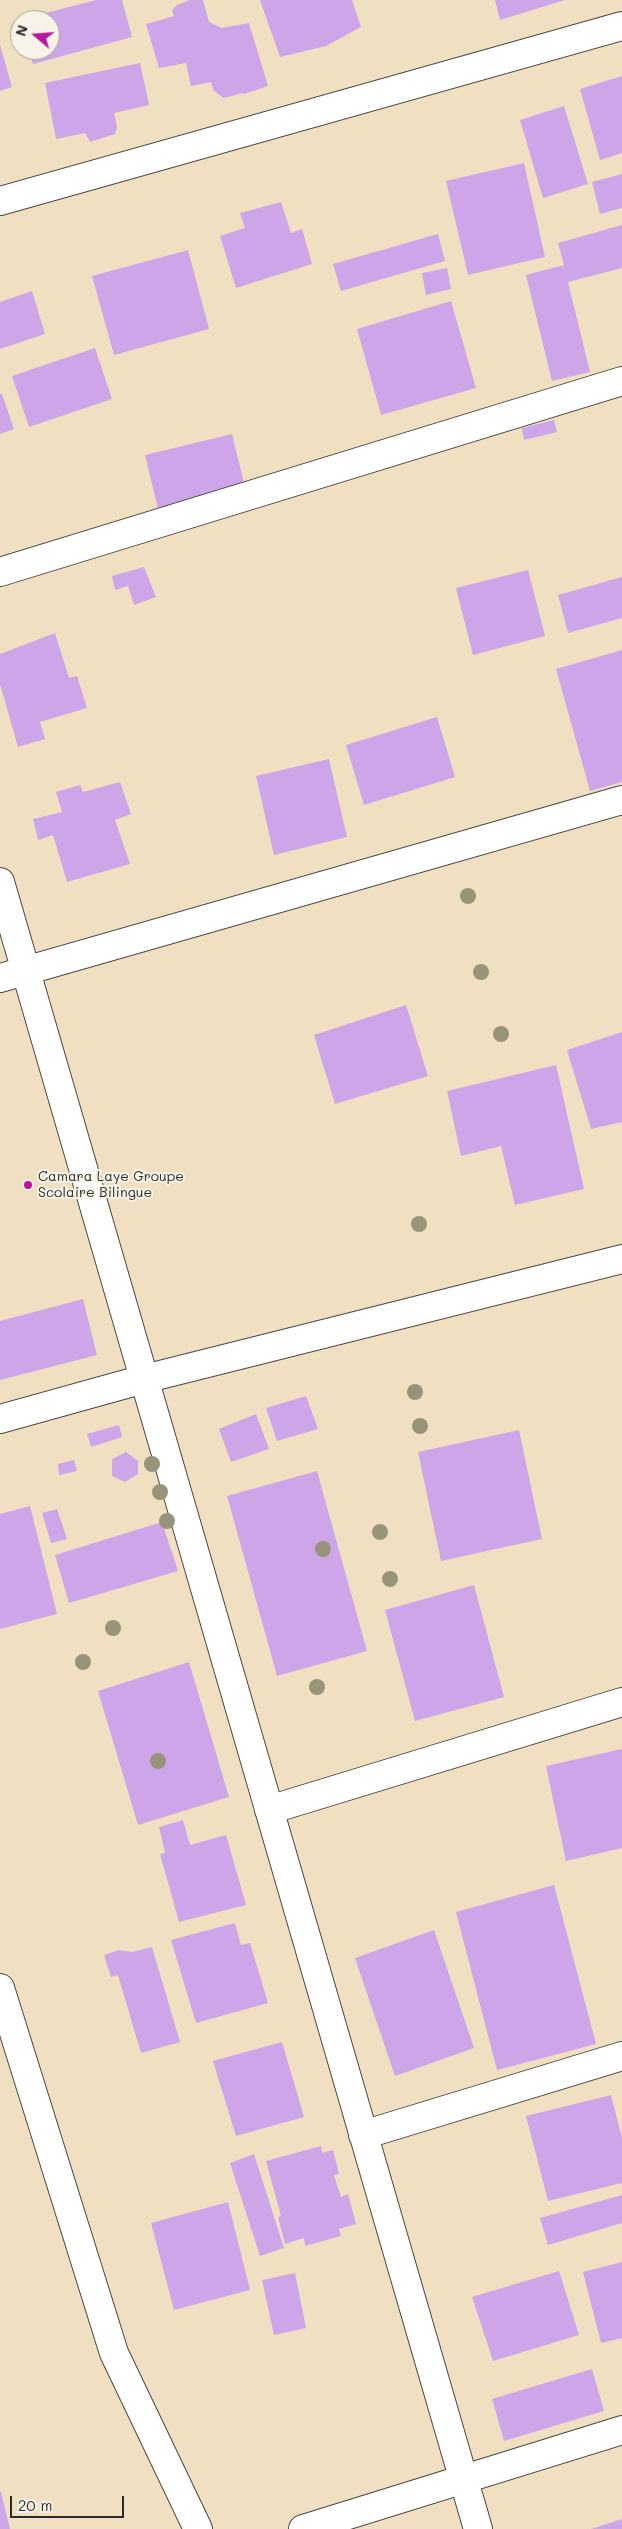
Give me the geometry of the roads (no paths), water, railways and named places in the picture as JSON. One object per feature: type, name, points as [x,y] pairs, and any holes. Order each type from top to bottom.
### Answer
[{"type":"street","points":[[0,201],[622,26]]},
{"type":"street","points":[[0,572],[622,381]]},
{"type":"street","points":[[0,978],[622,800]]},
{"type":"street","points":[[0,882],[478,2529]]},
{"type":"street","points":[[0,1420],[144,1379],[622,1260]]},
{"type":"street","points":[[269,1810],[622,1702]]},
{"type":"street","points":[[0,1988],[114,2353],[198,2529]]},
{"type":"street","points":[[363,2135],[622,2056]]},
{"type":"street","points":[[304,2529],[622,2430]]},
{"type":"place","name":"Camara Laye Groupe Scolaire Bilingue","points":[[28,1185]]}]
